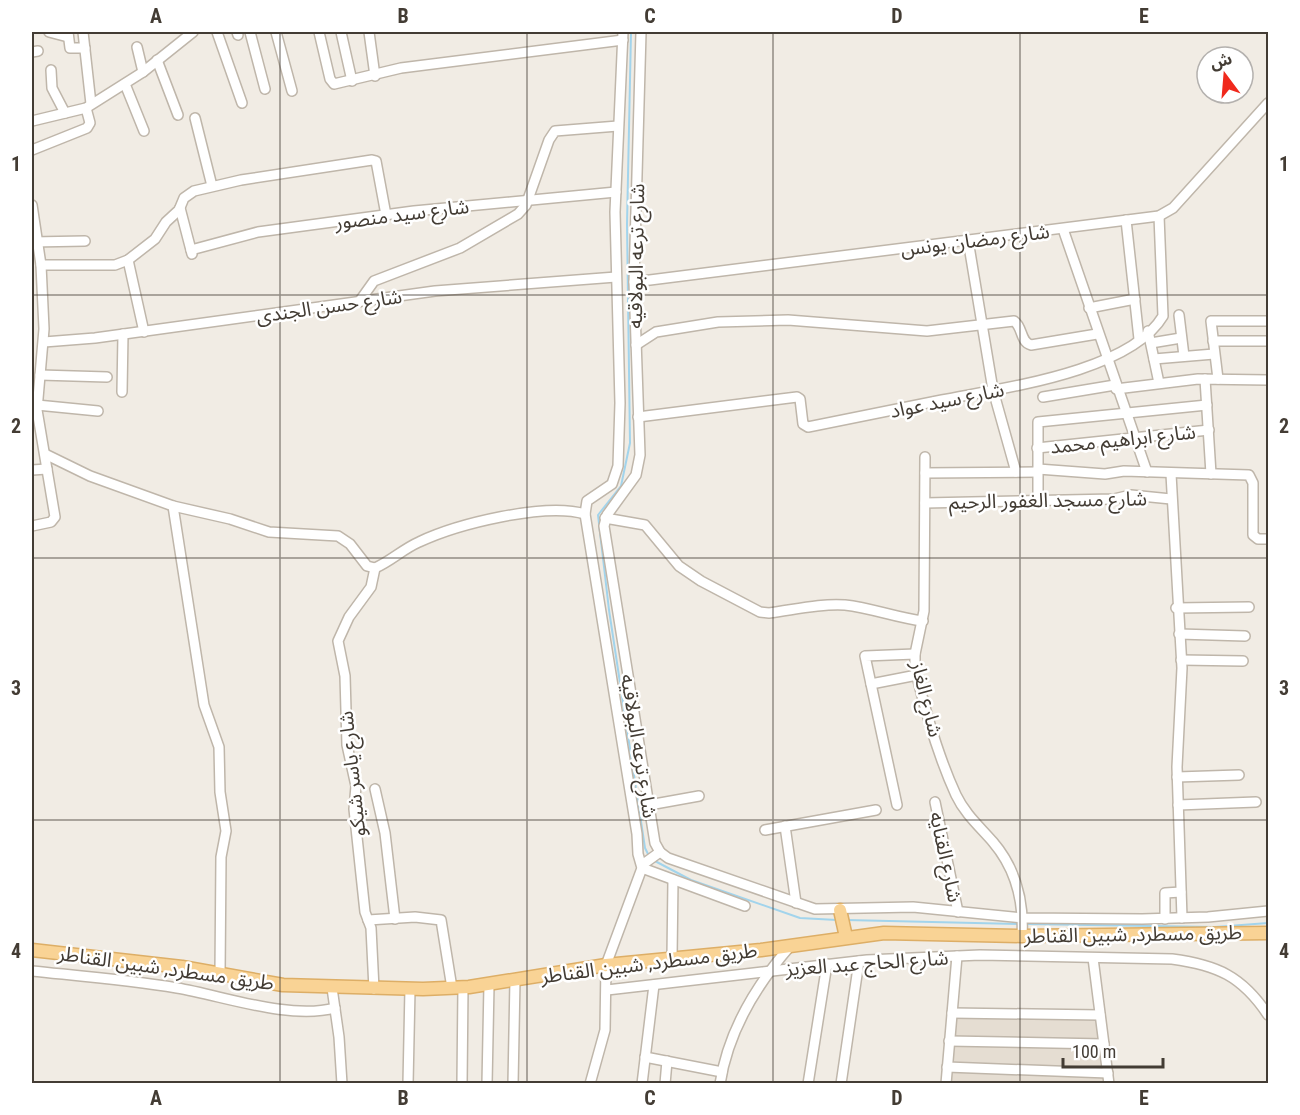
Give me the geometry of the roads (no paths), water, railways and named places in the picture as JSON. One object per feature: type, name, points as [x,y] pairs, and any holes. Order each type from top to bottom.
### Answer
[{"type":"main road","points":[[841,912],[845,932]]},
{"type":"main road","name":"طريق مسطرد, شبين القناطر","points":[[32,950],[220,973],[283,985],[333,991],[458,988],[489,985],[672,957],[791,945],[845,932],[1022,936],[1269,933]]},
{"type":"street","points":[[50,32],[68,34],[70,48],[85,48]]},
{"type":"street","points":[[32,150],[87,128],[90,123],[83,32]]},
{"type":"street","points":[[32,120],[88,106],[143,72],[193,32]]},
{"type":"street","points":[[218,32],[242,103]]},
{"type":"street","points":[[250,32],[266,88]]},
{"type":"street","points":[[276,32],[292,91]]},
{"type":"street","points":[[319,32],[330,79],[334,84],[401,68],[623,36]]},
{"type":"street","points":[[340,32],[352,81]]},
{"type":"street","points":[[369,32],[375,76]]},
{"type":"street","name":"شارع ترعه البولاقيه","points":[[641,32],[634,282],[640,455],[636,475],[605,518],[604,539],[658,853]]},
{"type":"street","name":"شارع ترعه البولاقيه","points":[[606,968],[643,865],[638,854],[637,834],[585,514],[587,501],[612,484],[618,466],[620,403],[616,192],[623,36]]},
{"type":"street","points":[[137,47],[143,72]]},
{"type":"street","points":[[158,60],[178,115]]},
{"type":"street","points":[[51,70],[52,88],[65,113]]},
{"type":"street","points":[[124,84],[144,131]]},
{"type":"street","points":[[1166,340],[1159,216],[1173,208],[1269,103]]},
{"type":"street","points":[[195,118],[212,186]]},
{"type":"street","points":[[359,302],[370,283],[470,243],[511,220],[523,210],[549,140],[555,131],[618,126]]},
{"type":"street","points":[[41,265],[115,265],[128,260],[155,240],[180,208],[184,198],[190,193],[212,186],[375,160],[386,215]]},
{"type":"street","name":"شارع سيد منصور","points":[[180,208],[191,252],[258,232],[386,215],[616,192]]},
{"type":"street","points":[[32,205],[35,241],[41,265],[44,345],[37,371],[37,405],[55,519],[32,525]]},
{"type":"street","name":"شارع رمضان يونس","points":[[634,282],[1159,216]]},
{"type":"street","points":[[1126,220],[1139,339]]},
{"type":"street","points":[[1063,229],[1097,334],[1147,472]]},
{"type":"street","points":[[968,240],[993,390],[1016,472]]},
{"type":"street","points":[[35,241],[85,241]]},
{"type":"street","points":[[128,260],[144,332]]},
{"type":"street","name":"شارع حسن الجندى","points":[[32,347],[494,285],[616,277]]},
{"type":"street","points":[[1089,308],[1135,299]]},
{"type":"street","points":[[1179,315],[1184,356]]},
{"type":"street","points":[[1163,317],[1190,315]]},
{"type":"street","name":"شارع سيد عواد","points":[[638,417],[797,397],[800,399],[803,424],[808,427],[1051,379],[1106,359],[1139,339],[1163,317]]},
{"type":"street","points":[[32,320],[43,319]]},
{"type":"street","points":[[636,345],[656,332],[718,322],[788,320],[927,331],[1016,321],[1024,341],[1031,345],[1097,334]]},
{"type":"street","points":[[1218,379],[1211,321],[1269,321]]},
{"type":"street","points":[[1148,331],[1159,382]]},
{"type":"street","points":[[122,392],[123,334]]},
{"type":"street","points":[[1150,343],[1181,338]]},
{"type":"street","points":[[1213,341],[1269,341]]},
{"type":"street","points":[[1154,359],[1214,354]]},
{"type":"street","points":[[37,371],[107,377]]},
{"type":"street","points":[[1205,379],[1211,474]]},
{"type":"street","points":[[1044,397],[1159,382],[1205,379],[1269,380]]},
{"type":"street","points":[[37,405],[98,411]]},
{"type":"street","points":[[1038,500],[1037,426],[1040,422],[1207,405]]},
{"type":"street","name":"شارع ابراهيم محمد","points":[[1037,448],[1209,430]]},
{"type":"street","points":[[45,454],[90,476],[173,506],[230,519],[269,532],[338,536],[350,544],[367,566],[375,568],[417,542],[477,523],[565,509],[585,514]]},
{"type":"street","name":"شارع الغاز","points":[[925,457],[923,621],[915,654],[916,675],[957,795],[1009,868],[1020,894],[1023,918],[1022,936]]},
{"type":"street","points":[[32,470],[47,469]]},
{"type":"street","points":[[925,473],[1038,471],[1105,474],[1124,471],[1251,477],[1253,532],[1258,539],[1269,538]]},
{"type":"street","points":[[1170,474],[1176,608],[1181,660],[1177,777],[1182,918]]},
{"type":"street","name":"شارع مسجد الغفور الرحيم","points":[[925,503],[1114,498],[1128,495],[1171,499]]},
{"type":"street","points":[[173,506],[204,705],[219,747],[220,792],[226,831],[221,856],[220,973]]},
{"type":"street","points":[[605,518],[645,525],[679,566],[701,581],[760,612],[770,614],[842,605],[878,611],[905,620],[923,621]]},
{"type":"street","name":"شارع ياسر شيكو","points":[[374,989],[354,809],[356,786],[346,739],[345,676],[338,641],[349,617],[371,587],[375,568]]},
{"type":"street","points":[[1176,608],[1249,607]]},
{"type":"street","points":[[1179,634],[1245,636]]},
{"type":"street","points":[[897,805],[865,658],[867,655],[915,654]]},
{"type":"street","points":[[1181,660],[1243,661]]},
{"type":"street","points":[[871,684],[916,675]]},
{"type":"street","points":[[1177,777],[1239,775]]},
{"type":"street","points":[[375,789],[389,865],[395,919]]},
{"type":"street","points":[[649,805],[699,796]]},
{"type":"street","name":"شارع القنايه","points":[[935,802],[958,912]]},
{"type":"street","points":[[1178,805],[1256,802]]},
{"type":"street","points":[[765,830],[876,810]]},
{"type":"street","points":[[786,825],[796,903]]},
{"type":"street","points":[[745,906],[674,880],[643,865],[658,853],[796,903],[816,909],[841,912],[899,907],[1023,918],[1165,919],[1269,911]]},
{"type":"street","points":[[672,957],[674,880]]},
{"type":"street","points":[[1165,919],[1165,893],[1181,892]]},
{"type":"street","points":[[368,920],[415,917],[441,920],[458,988],[462,1083]]},
{"type":"street","points":[[1001,956],[1002,935]]},
{"type":"street","points":[[720,1083],[744,1013],[768,971],[791,945]]},
{"type":"street","points":[[946,1083],[957,956]]},
{"type":"street","name":"شارع الحاج عبد العزيز","points":[[607,987],[654,985],[859,961],[957,956],[1172,958],[1199,963],[1229,974],[1243,984],[1269,1015]]},
{"type":"street","points":[[1093,958],[1109,1083]]},
{"type":"street","points":[[842,1083],[859,961]]},
{"type":"street","points":[[808,1083],[827,964]]},
{"type":"street","points":[[590,1083],[605,1030],[606,968]]},
{"type":"street","points":[[32,971],[155,985],[280,1008],[320,1011],[335,1006]]},
{"type":"street","points":[[513,1083],[515,980]]},
{"type":"street","points":[[487,1083],[489,985]]},
{"type":"street","points":[[642,1083],[654,985]]},
{"type":"street","points":[[408,1083],[410,989]]},
{"type":"street","points":[[333,991],[342,1083]]},
{"type":"street","points":[[952,1013],[1100,1015]]},
{"type":"street","points":[[950,1041],[1104,1044]]},
{"type":"street","points":[[645,1057],[722,1072]]},
{"type":"street","points":[[665,1083],[667,1061]]},
{"type":"street","points":[[947,1067],[1108,1073]]},
{"type":"waterway","points":[[631,32],[627,224],[630,443],[621,486],[598,515],[609,610],[645,848],[649,856]]},
{"type":"waterway","points":[[653,860],[691,880],[800,918],[837,920]]},
{"type":"waterway","points":[[846,920],[1020,924]]},
{"type":"waterway","points":[[1026,924],[1215,927],[1268,923]]}]
